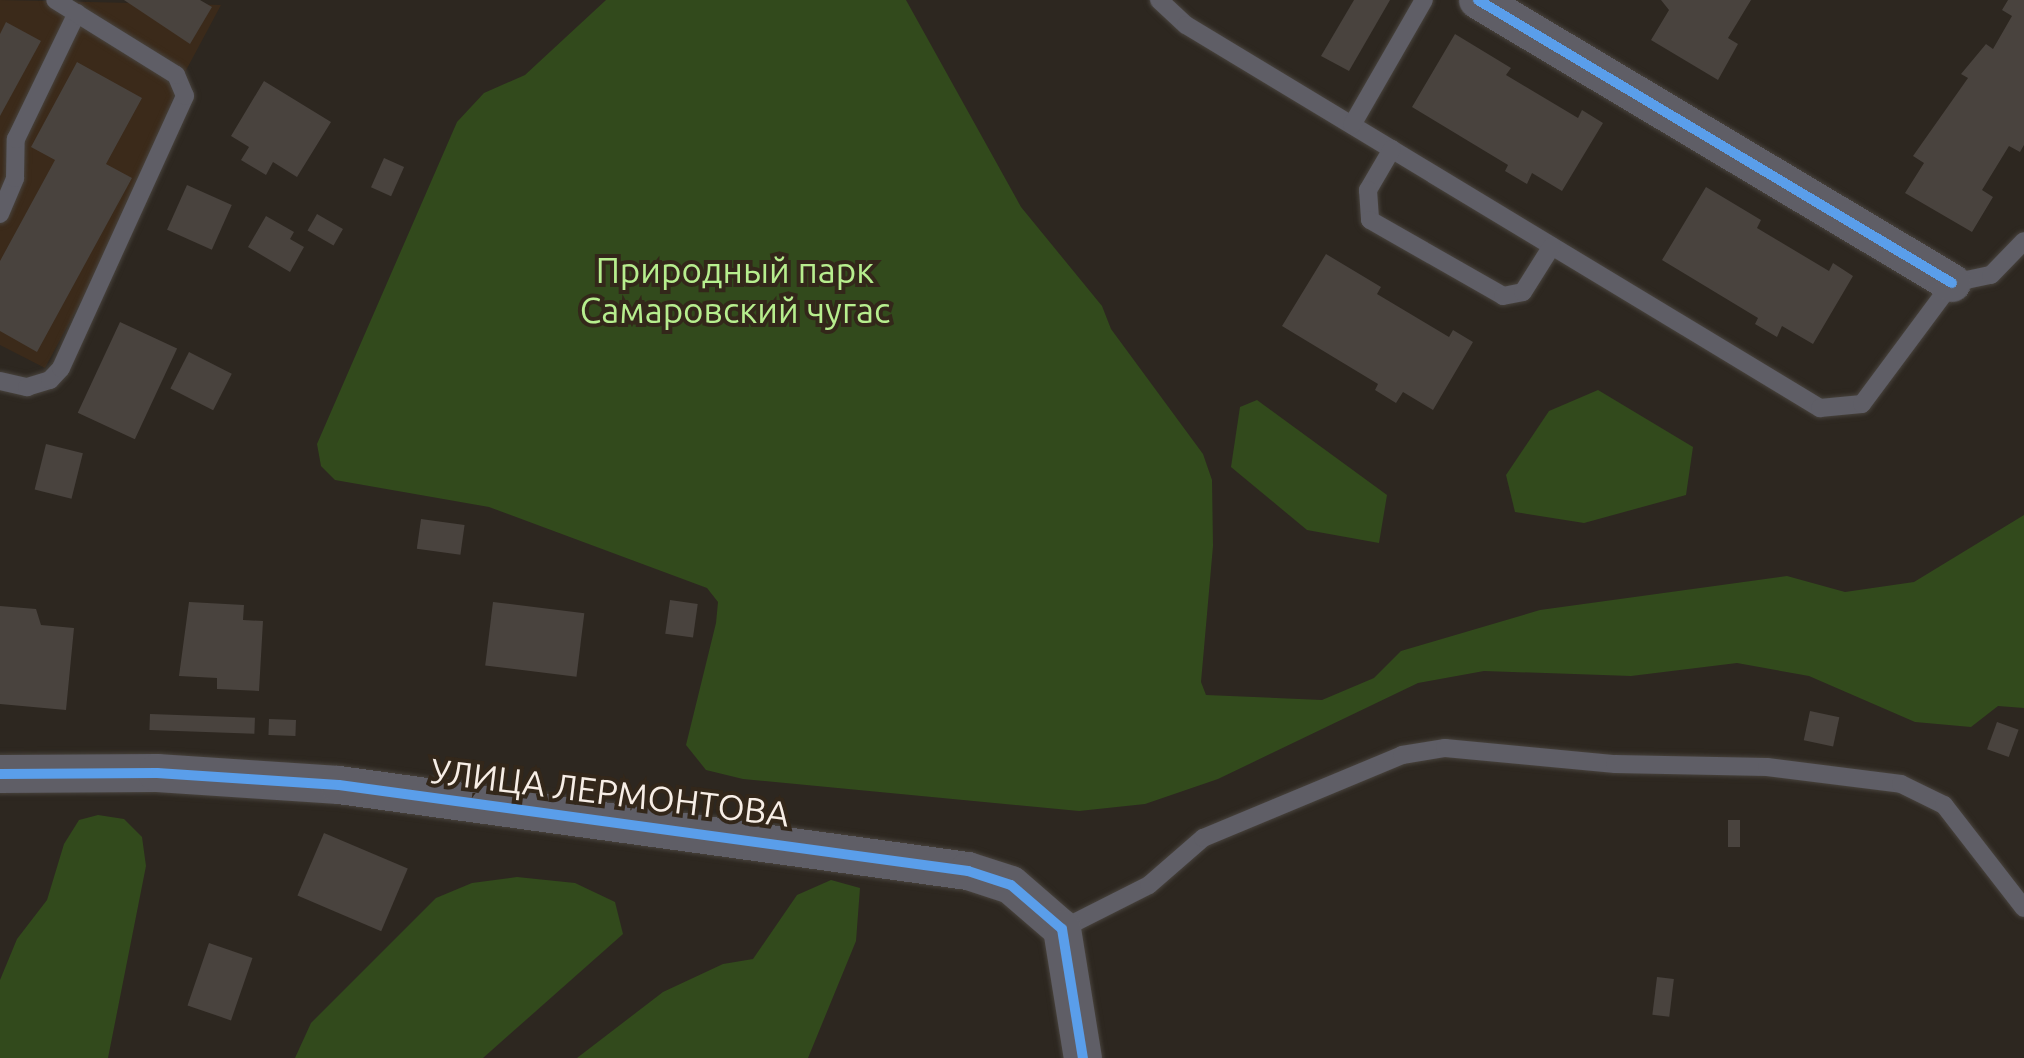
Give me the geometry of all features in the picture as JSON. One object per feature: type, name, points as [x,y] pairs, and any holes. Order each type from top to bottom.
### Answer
[{"type":"street","points":[[1478,0],[1952,283]]},
{"type":"street","name":"УЛИЦА ЛЕРМОНТОВА","points":[[0,774],[157,773],[339,785],[904,858],[1011,886],[1062,929]]},
{"type":"street","points":[[1062,929],[1082,1058]]},
{"type":"lane","points":[[0,381],[27,386],[50,380],[61,368],[186,96],[176,75],[55,0]]},
{"type":"lane","points":[[1159,0],[1186,25],[1833,411],[1862,404],[1952,283],[1991,275],[2024,241]]},
{"type":"lane","points":[[1352,125],[1424,0]]},
{"type":"lane","points":[[0,214],[16,178],[16,139],[77,13]]},
{"type":"lane","points":[[1392,149],[1368,190],[1370,220],[1503,296],[1524,292],[1552,246]]},
{"type":"lane","points":[[1062,929],[1149,885],[1203,838],[1402,755],[1444,748],[1614,764],[1767,766],[1901,784],[1944,805],[2024,908]]},
{"type":"shaded area","points":[[0,0],[221,5],[176,89],[145,181],[45,368],[0,345]]},
{"type":"green space","name":"Природный парк Самаровский чугас","points":[[606,0],[906,0],[1021,207],[1102,306],[1111,329],[1203,454],[1212,480],[1213,546],[1201,682],[1206,695],[1322,700],[1374,678],[1401,651],[1540,610],[1787,576],[1845,592],[1914,582],[2024,515],[2024,708],[1998,706],[1971,727],[1915,722],[1809,676],[1737,663],[1631,676],[1484,671],[1418,683],[1218,779],[1145,804],[1079,811],[743,779],[706,770],[686,745],[716,623],[718,602],[707,588],[489,507],[335,480],[321,466],[317,444],[457,122],[484,93],[525,75]]},
{"type":"green space","points":[[1598,390],[1693,447],[1686,495],[1584,523],[1515,512],[1506,475],[1549,411]]},
{"type":"green space","points":[[1257,400],[1387,495],[1379,543],[1307,530],[1231,467],[1240,407]]},
{"type":"green space","points":[[98,815],[124,819],[142,837],[146,866],[108,1058],[0,1058],[0,980],[17,939],[47,900],[64,844],[79,820]]},
{"type":"green space","points":[[517,877],[575,883],[615,902],[623,934],[483,1058],[295,1058],[311,1023],[436,898],[472,883]]},
{"type":"green space","points":[[831,880],[860,888],[856,941],[808,1058],[577,1058],[663,992],[723,964],[753,959],[797,895]]},
{"type":"building","points":[[124,0],[200,0],[212,7],[190,44]]},
{"type":"building","points":[[1354,0],[1390,0],[1349,71],[1321,56]]},
{"type":"building","points":[[1661,0],[1751,0],[1728,38],[1738,44],[1718,80],[1651,40],[1669,10]]},
{"type":"building","points":[[2008,0],[2024,0],[2024,145],[2020,152],[2009,146],[1982,190],[1993,197],[1972,232],[1905,193],[1924,163],[1913,156],[1968,78],[1961,74],[1986,44],[1993,49],[2012,16],[2002,10]]},
{"type":"building","points":[[6,22],[41,41],[0,116],[0,34]]},
{"type":"building","points":[[1455,34],[1511,68],[1506,75],[1578,118],[1582,110],[1603,123],[1562,191],[1532,173],[1527,184],[1505,171],[1508,165],[1412,107]]},
{"type":"building","points":[[77,62],[142,98],[106,164],[132,178],[37,352],[0,331],[0,261],[55,160],[31,147]]},
{"type":"building","points":[[264,81],[331,122],[297,177],[273,162],[266,175],[241,160],[249,147],[231,136]]},
{"type":"building","points":[[384,158],[404,167],[391,196],[371,187]]},
{"type":"building","points":[[187,185],[232,205],[212,250],[167,230]]},
{"type":"building","points":[[1706,187],[1761,220],[1757,228],[1829,271],[1833,263],[1853,276],[1813,344],[1782,326],[1777,337],[1755,324],[1758,318],[1662,260]]},
{"type":"building","points":[[317,214],[343,229],[333,245],[308,230]]},
{"type":"building","points":[[266,216],[294,232],[290,239],[304,247],[290,272],[248,247]]},
{"type":"building","points":[[1326,254],[1381,287],[1377,294],[1449,337],[1453,330],[1473,342],[1433,410],[1403,392],[1396,403],[1375,390],[1378,384],[1282,326]]},
{"type":"building","points":[[120,322],[177,349],[135,439],[78,413]]},
{"type":"building","points":[[189,352],[232,374],[213,410],[170,389]]},
{"type":"building","points":[[46,444],[83,453],[72,499],[35,490]]},
{"type":"building","points":[[421,519],[465,525],[460,555],[417,549]]},
{"type":"building","points":[[670,600],[698,604],[693,638],[665,634]]},
{"type":"building","points":[[189,602],[244,605],[243,620],[263,621],[259,691],[217,689],[217,678],[179,676]]},
{"type":"building","points":[[493,602],[584,613],[577,677],[485,666]]},
{"type":"building","points":[[0,606],[36,609],[41,625],[74,628],[66,710],[0,704]]},
{"type":"building","points":[[1810,711],[1839,717],[1833,747],[1804,740]]},
{"type":"building","points":[[150,714],[255,718],[254,734],[149,730]]},
{"type":"building","points":[[269,719],[296,720],[295,736],[268,735]]},
{"type":"building","points":[[1997,722],[2019,730],[2009,757],[1987,749]]},
{"type":"building","points":[[1728,820],[1740,820],[1740,847],[1728,847]]},
{"type":"building","points":[[324,833],[408,869],[381,931],[297,896]]},
{"type":"building","points":[[209,943],[252,958],[231,1020],[188,1005]]},
{"type":"building","points":[[1657,977],[1674,979],[1669,1017],[1652,1015]]},
{"type":"cycle path","points":[[1478,0],[1952,283]]},
{"type":"cycle path","points":[[0,774],[157,773],[339,785],[968,871],[1011,885],[1062,929],[1083,1058]]}]
